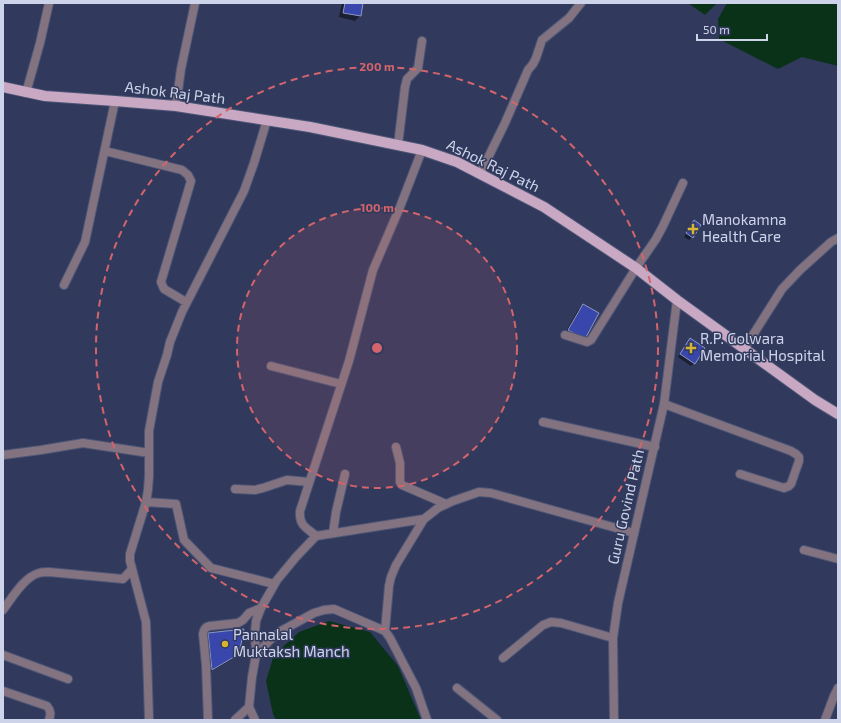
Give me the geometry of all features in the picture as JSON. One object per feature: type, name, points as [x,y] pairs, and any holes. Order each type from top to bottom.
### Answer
[{"type":"main road","name":"Ashok Raj Path","points":[[3,87],[45,96],[176,106],[310,126],[422,150],[457,162],[544,208],[636,268],[744,349],[815,400],[838,414]]},
{"type":"street","points":[[26,93],[49,3]]},
{"type":"street","points":[[176,106],[181,69],[195,3]]},
{"type":"street","points":[[480,174],[505,123],[528,70],[536,58],[542,40],[569,18],[581,3]]},
{"type":"street","points":[[398,145],[405,87],[407,79],[418,68],[422,41]]},
{"type":"street","points":[[64,285],[85,242],[115,101]]},
{"type":"street","points":[[149,720],[146,622],[132,569],[130,554],[146,502],[149,476],[149,431],[158,382],[170,342],[186,302],[244,191],[267,120]]},
{"type":"street","points":[[316,536],[302,524],[299,519],[300,511],[349,362],[373,270],[422,150]]},
{"type":"street","points":[[105,151],[182,170],[188,175],[191,181],[161,282],[164,289],[186,302]]},
{"type":"street","points":[[565,335],[587,342],[591,340],[656,238],[683,183]]},
{"type":"street","points":[[744,349],[782,289],[831,242],[838,238]]},
{"type":"street","name":"Guru Govind Path","points":[[614,720],[613,638],[618,603],[664,404],[677,300]]},
{"type":"street","points":[[271,366],[341,384]]},
{"type":"street","points":[[664,404],[791,451],[799,457],[791,484],[784,488],[740,474]]},
{"type":"street","points":[[543,422],[655,447]]},
{"type":"street","points":[[3,455],[83,443],[149,453]]},
{"type":"street","points":[[396,447],[400,463],[400,482],[402,486],[446,504]]},
{"type":"street","points":[[333,533],[336,512],[345,474]]},
{"type":"street","points":[[235,489],[255,490],[287,480],[309,482]]},
{"type":"street","points":[[385,631],[389,586],[396,565],[424,519],[438,508],[446,504],[479,492],[491,493],[634,533]]},
{"type":"street","points":[[146,502],[176,504],[184,540],[211,568],[274,584]]},
{"type":"street","points":[[255,720],[249,707],[256,655],[256,622],[261,608],[274,584],[296,557],[316,536],[424,519]]},
{"type":"street","points":[[804,550],[838,559]]},
{"type":"street","points":[[3,610],[24,583],[40,572],[123,580],[132,569]]},
{"type":"street","points":[[208,720],[204,630],[206,627],[210,626],[238,623],[249,613],[261,608]]},
{"type":"street","points":[[256,655],[281,631],[314,613],[324,610],[334,610],[385,631],[416,688],[427,720]]},
{"type":"street","points":[[503,658],[543,625],[551,622],[561,623],[613,638]]},
{"type":"street","points":[[3,655],[68,679]]},
{"type":"street","points":[[457,688],[497,720]]},
{"type":"street","points":[[825,720],[838,688]]},
{"type":"street","points":[[3,691],[47,706],[50,710],[49,720]]},
{"type":"street","points":[[235,720],[249,707]]},
{"type":"shaded area","points":[[688,3],[717,3],[705,15]]},
{"type":"shaded area","points":[[727,3],[838,3],[838,66],[802,57],[778,69],[719,39],[718,19]]},
{"type":"shaded area","points":[[329,621],[370,632],[398,666],[421,720],[276,720],[273,714],[266,681],[274,655],[299,632]]},
{"type":"building","points":[[345,3],[363,3],[361,16],[343,13]]},
{"type":"building","points":[[694,220],[701,225],[693,238],[686,233]]},
{"type":"building","points":[[583,304],[599,313],[585,339],[568,330]]},
{"type":"building","points":[[690,338],[705,348],[695,364],[680,354]]},
{"type":"building","name":"Pannalal Muktaksh Manch","points":[[244,629],[239,654],[212,670],[208,633]]},
{"type":"place","name":"Manokamna Health Care","points":[[693,229]]},
{"type":"place","name":"R.P. Golwara Memorial Hospital","points":[[691,348]]},
{"type":"place","name":"Pannalal Muktaksh Manch","points":[[225,644]]}]
